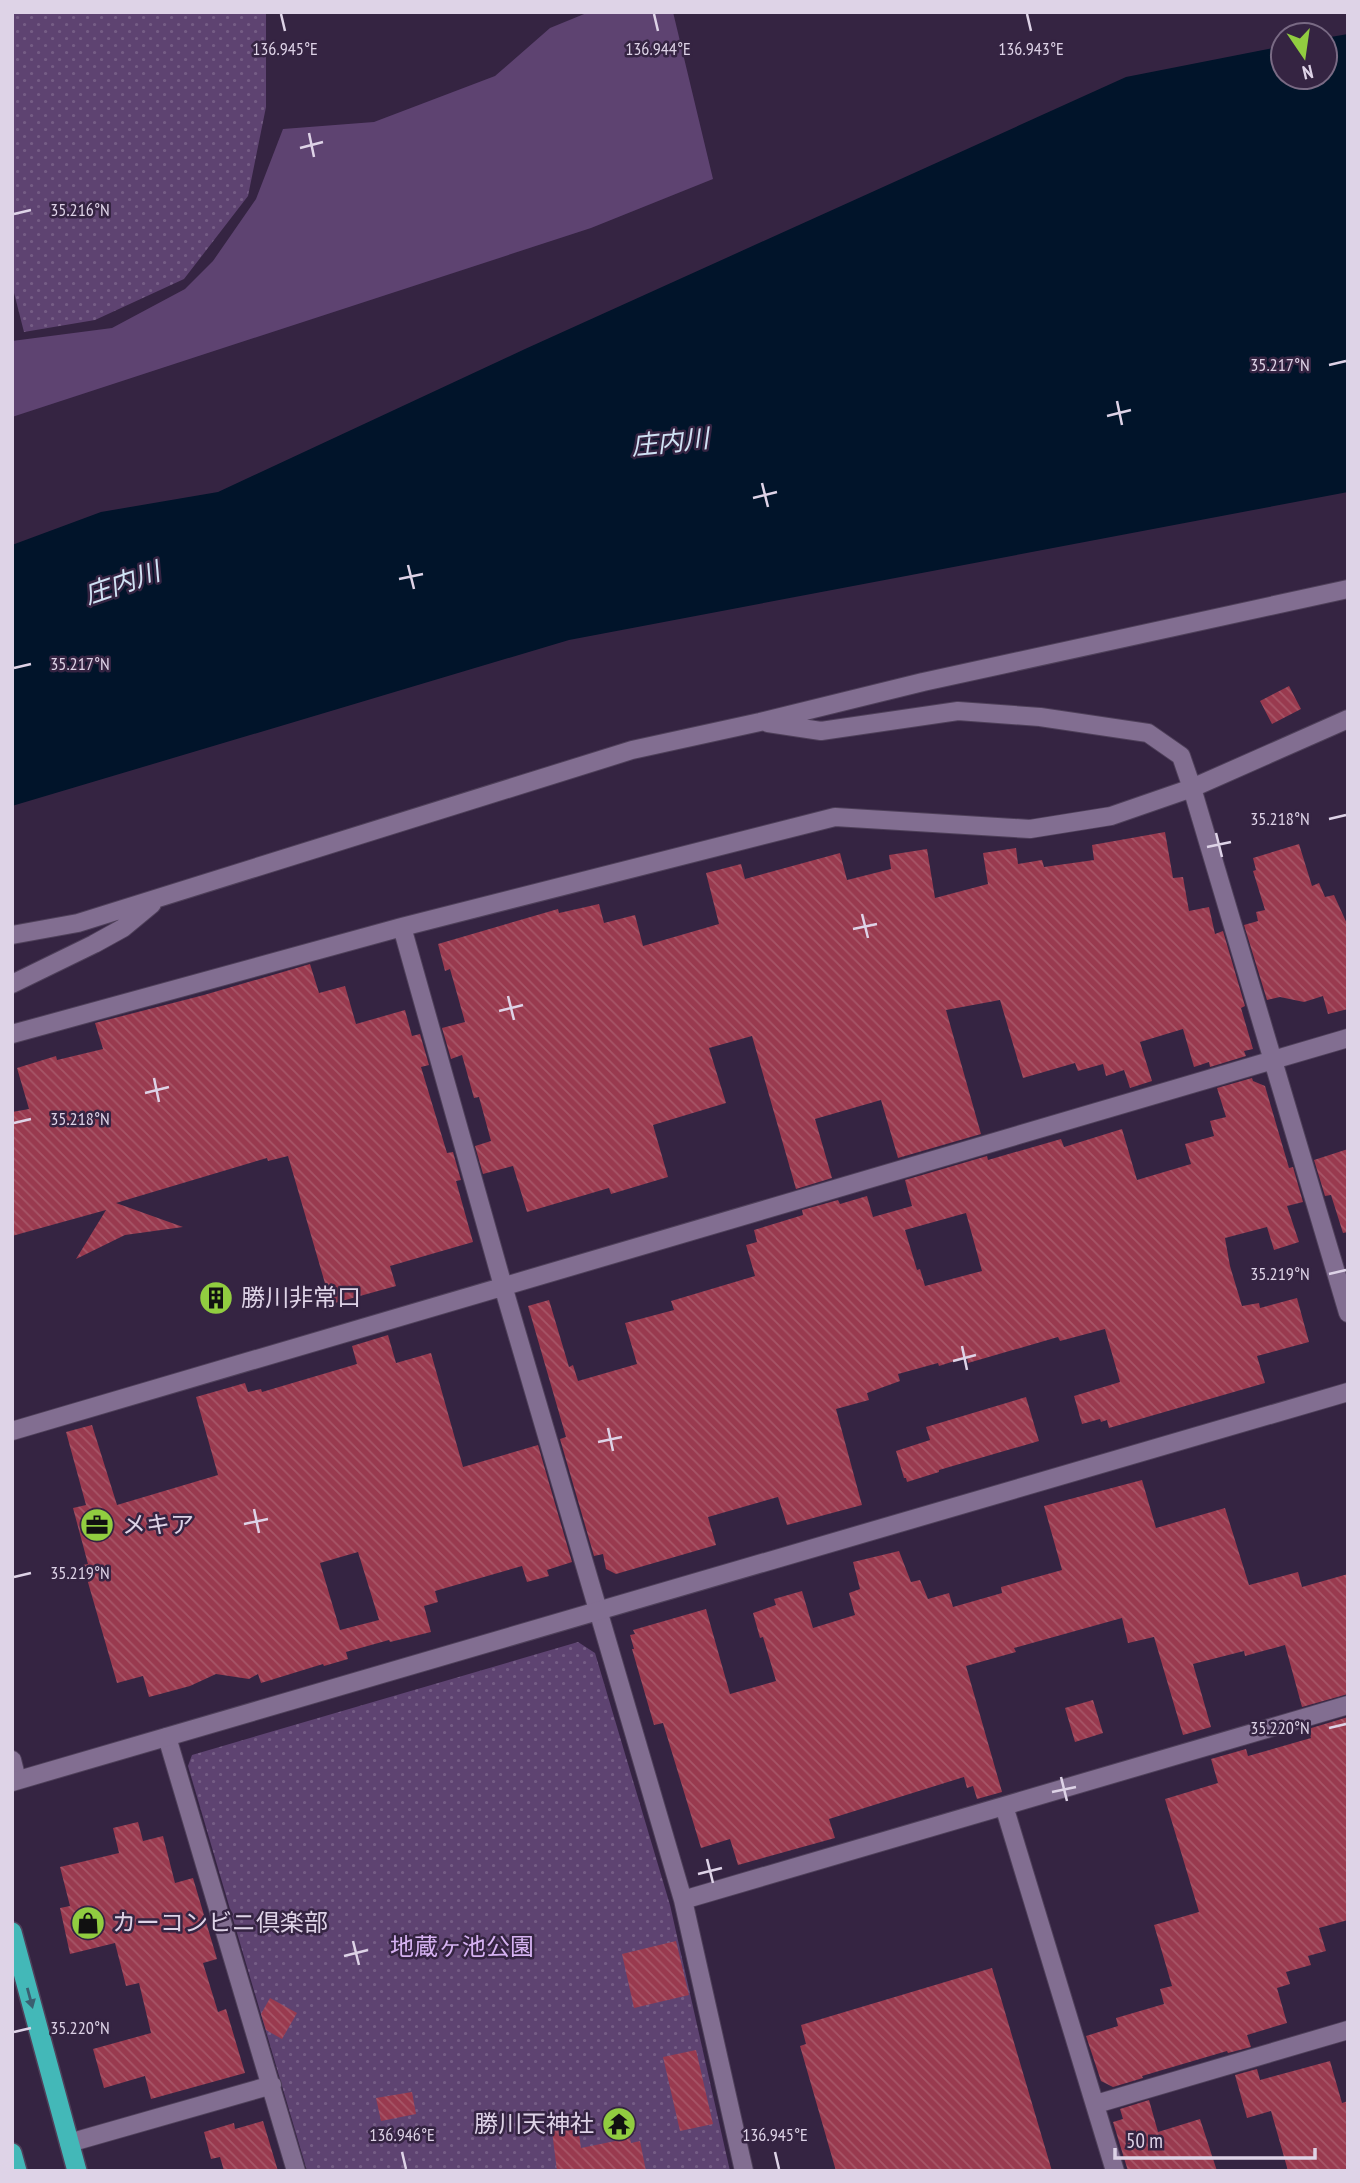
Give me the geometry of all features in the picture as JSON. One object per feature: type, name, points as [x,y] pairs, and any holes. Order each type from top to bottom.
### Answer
[{"type":"highway","points":[[12,1932],[77,2171]]},
{"type":"street","points":[[12,935],[78,923],[632,750],[923,682],[1348,589]]},
{"type":"street","points":[[760,722],[821,731],[958,711],[1040,717],[1149,733],[1181,756],[1348,1313]]},
{"type":"street","points":[[12,1034],[402,927],[835,817],[1030,830],[1111,816],[1192,788],[1348,719]]},
{"type":"street","points":[[12,984],[113,933],[160,897]]},
{"type":"street","points":[[402,927],[503,1286],[683,1899],[744,2171]]},
{"type":"street","points":[[12,1431],[1348,1038]]},
{"type":"street","points":[[12,1759],[14,1781],[1348,1392]]},
{"type":"street","points":[[683,1899],[1348,1705]]},
{"type":"street","points":[[167,1737],[296,2171]]},
{"type":"street","points":[[1004,1806],[1115,2171]]},
{"type":"street","points":[[1096,2104],[1348,2031]]},
{"type":"street","points":[[69,2143],[272,2085]]},
{"type":"green space","points":[[12,12],[266,12],[266,107],[248,196],[184,279],[95,320],[24,332],[12,285]]},
{"type":"green space","points":[[589,12],[673,12],[713,179],[591,228],[12,417],[12,341],[112,328],[185,289],[213,261],[256,199],[283,129],[374,122],[495,76],[550,28]]},
{"type":"green space","name":"地蔵ヶ池公園","points":[[578,1642],[595,1653],[670,1905],[730,2171],[307,2171],[188,1766],[192,1755]]},
{"type":"water","name":"庄内川","points":[[1348,34],[1348,492],[569,640],[12,806],[12,545],[101,512],[218,492],[525,349],[1126,77],[1269,49],[1269,91],[1339,91],[1339,36]]},
{"type":"building","points":[[1289,686],[1301,709],[1272,724],[1260,701]]},
{"type":"building","points":[[1165,832],[1173,878],[1183,877],[1189,911],[1209,907],[1215,934],[1223,931],[1245,1006],[1241,1008],[1253,1049],[1244,1051],[1246,1056],[1210,1067],[1209,1062],[1194,1067],[1183,1029],[1140,1042],[1152,1081],[1130,1088],[1124,1070],[1106,1076],[1103,1064],[1078,1071],[1075,1063],[1023,1078],[1000,1000],[946,1010],[981,1134],[898,1158],[881,1100],[815,1119],[832,1178],[796,1189],[752,1036],[709,1048],[726,1103],[653,1125],[668,1177],[611,1194],[609,1188],[527,1212],[513,1166],[483,1174],[475,1146],[491,1141],[479,1097],[474,1098],[462,1055],[451,1059],[442,1028],[465,1022],[450,969],[445,971],[438,944],[558,909],[559,913],[599,904],[604,923],[635,915],[643,946],[719,924],[706,873],[741,864],[745,879],[840,853],[847,880],[891,869],[889,855],[927,849],[935,898],[988,884],[983,853],[1016,848],[1018,864],[1042,860],[1044,867],[1094,860],[1092,845]]},
{"type":"building","points":[[1299,844],[1312,886],[1319,883],[1325,897],[1334,895],[1348,926],[1348,1009],[1328,1014],[1323,996],[1304,1002],[1280,997],[1267,1000],[1244,925],[1258,921],[1256,912],[1265,910],[1253,871],[1256,870],[1253,858]]},
{"type":"building","points":[[310,964],[319,993],[345,986],[356,1024],[405,1010],[412,1036],[420,1034],[429,1065],[421,1067],[447,1153],[453,1152],[461,1180],[456,1181],[473,1242],[390,1266],[396,1286],[331,1304],[288,1156],[268,1161],[267,1158],[116,1203],[183,1227],[125,1235],[76,1259],[106,1210],[12,1236],[12,1112],[29,1109],[17,1068],[56,1056],[57,1060],[103,1049],[95,1023]]},
{"type":"building","points":[[1252,1078],[1265,1086],[1289,1168],[1293,1167],[1303,1202],[1287,1206],[1299,1242],[1274,1250],[1267,1227],[1225,1238],[1242,1306],[1259,1303],[1260,1308],[1297,1298],[1309,1342],[1257,1356],[1265,1383],[1109,1428],[1107,1420],[1082,1424],[1074,1396],[1120,1382],[1105,1329],[1060,1341],[1058,1337],[968,1363],[967,1357],[939,1366],[938,1363],[898,1374],[900,1381],[867,1393],[869,1400],[836,1409],[862,1505],[787,1525],[778,1497],[708,1517],[716,1545],[616,1574],[606,1569],[603,1554],[594,1556],[560,1439],[566,1437],[528,1306],[549,1300],[569,1367],[573,1365],[578,1381],[637,1364],[625,1323],[674,1310],[671,1301],[755,1276],[746,1245],[757,1242],[754,1230],[803,1215],[802,1210],[838,1200],[840,1204],[867,1196],[873,1217],[912,1206],[905,1180],[987,1156],[988,1160],[1061,1139],[1064,1147],[1122,1129],[1137,1180],[1191,1164],[1185,1144],[1214,1136],[1210,1121],[1226,1117],[1217,1088]],"holes":[[[966,1213],[982,1271],[925,1286],[920,1269],[917,1270],[905,1230]]]},
{"type":"building","points":[[1348,1149],[1348,1232],[1343,1233],[1331,1195],[1325,1196],[1314,1160]]},
{"type":"building","points":[[388,1335],[396,1363],[431,1353],[463,1467],[538,1445],[572,1562],[547,1570],[549,1576],[527,1582],[522,1566],[435,1591],[438,1602],[424,1606],[431,1632],[346,1652],[348,1659],[261,1683],[258,1674],[249,1679],[216,1674],[190,1686],[149,1697],[143,1676],[117,1683],[83,1565],[88,1564],[73,1508],[86,1505],[66,1432],[92,1425],[117,1505],[218,1475],[196,1397],[245,1383],[248,1392],[261,1389],[262,1392],[357,1364],[352,1346]],"holes":[[[358,1552],[379,1620],[340,1630],[320,1563]]]},
{"type":"building","points":[[1026,1397],[1039,1441],[907,1482],[904,1478],[896,1451],[930,1440],[926,1427]]},
{"type":"building","points":[[1142,1480],[1156,1528],[1225,1508],[1249,1585],[1298,1572],[1302,1587],[1348,1574],[1348,1694],[1302,1707],[1285,1645],[1245,1656],[1244,1651],[1193,1664],[1211,1727],[1183,1735],[1154,1637],[1128,1643],[1122,1618],[1014,1648],[1016,1652],[966,1666],[1002,1792],[977,1799],[973,1786],[967,1788],[964,1777],[829,1819],[835,1838],[738,1865],[730,1839],[701,1848],[663,1723],[654,1725],[632,1649],[630,1635],[635,1634],[633,1630],[706,1609],[730,1694],[776,1681],[753,1613],[776,1605],[774,1599],[802,1591],[813,1628],[855,1615],[849,1593],[860,1589],[853,1562],[899,1551],[911,1582],[920,1580],[928,1599],[949,1593],[953,1607],[1002,1593],[1001,1587],[1062,1570],[1044,1506]]},
{"type":"building","points":[[1093,1700],[1103,1733],[1075,1742],[1065,1708]]},
{"type":"building","points":[[1348,1717],[1348,1920],[1319,1928],[1326,1951],[1308,1956],[1311,1965],[1286,1972],[1290,1984],[1277,1988],[1287,2023],[1247,2035],[1251,2047],[1228,2053],[1227,2051],[1113,2087],[1101,2081],[1086,2036],[1118,2026],[1116,2018],[1164,2004],[1160,1989],[1172,1986],[1154,1925],[1199,1912],[1165,1799],[1218,1783],[1211,1759],[1246,1749],[1248,1756],[1311,1738],[1308,1729]]},
{"type":"building","points":[[138,1822],[143,1841],[163,1836],[175,1883],[193,1878],[217,1959],[203,1963],[218,2012],[226,2009],[245,2073],[151,2099],[145,2076],[104,2088],[93,2049],[151,2033],[139,1983],[126,1986],[115,1943],[70,1954],[60,1908],[70,1906],[60,1867],[119,1853],[113,1828]]},
{"type":"building","points":[[676,1941],[689,1995],[634,2008],[622,1954]]},
{"type":"building","points":[[992,1968],[1052,2171],[836,2171],[800,2046],[806,2044],[801,2025]]},
{"type":"building","points":[[270,1998],[297,2013],[282,2039],[266,2030],[261,2014]]},
{"type":"building","points":[[696,2050],[713,2124],[680,2131],[663,2057]]},
{"type":"building","points":[[1330,2061],[1342,2103],[1348,2101],[1348,2171],[1288,2171],[1271,2111],[1247,2118],[1235,2075],[1257,2069],[1260,2080]]},
{"type":"building","points":[[412,2092],[416,2114],[381,2121],[376,2098]]},
{"type":"building","points":[[1149,2100],[1158,2132],[1200,2119],[1217,2171],[1128,2171],[1113,2122],[1123,2119],[1120,2109]]},
{"type":"building","points":[[263,2121],[278,2171],[224,2171],[220,2157],[211,2159],[204,2132],[234,2123],[235,2129]]},
{"type":"building","points":[[578,2127],[581,2148],[630,2138],[631,2143],[640,2141],[646,2171],[557,2171],[552,2131]]},
{"type":"place","name":"勝川非常口","points":[[216,1298]]},
{"type":"place","name":"メキア","points":[[97,1525]]},
{"type":"place","name":"カーコンビニ倶楽部","points":[[88,1923]]},
{"type":"place","name":"勝川天神社","points":[[619,2124]]}]
